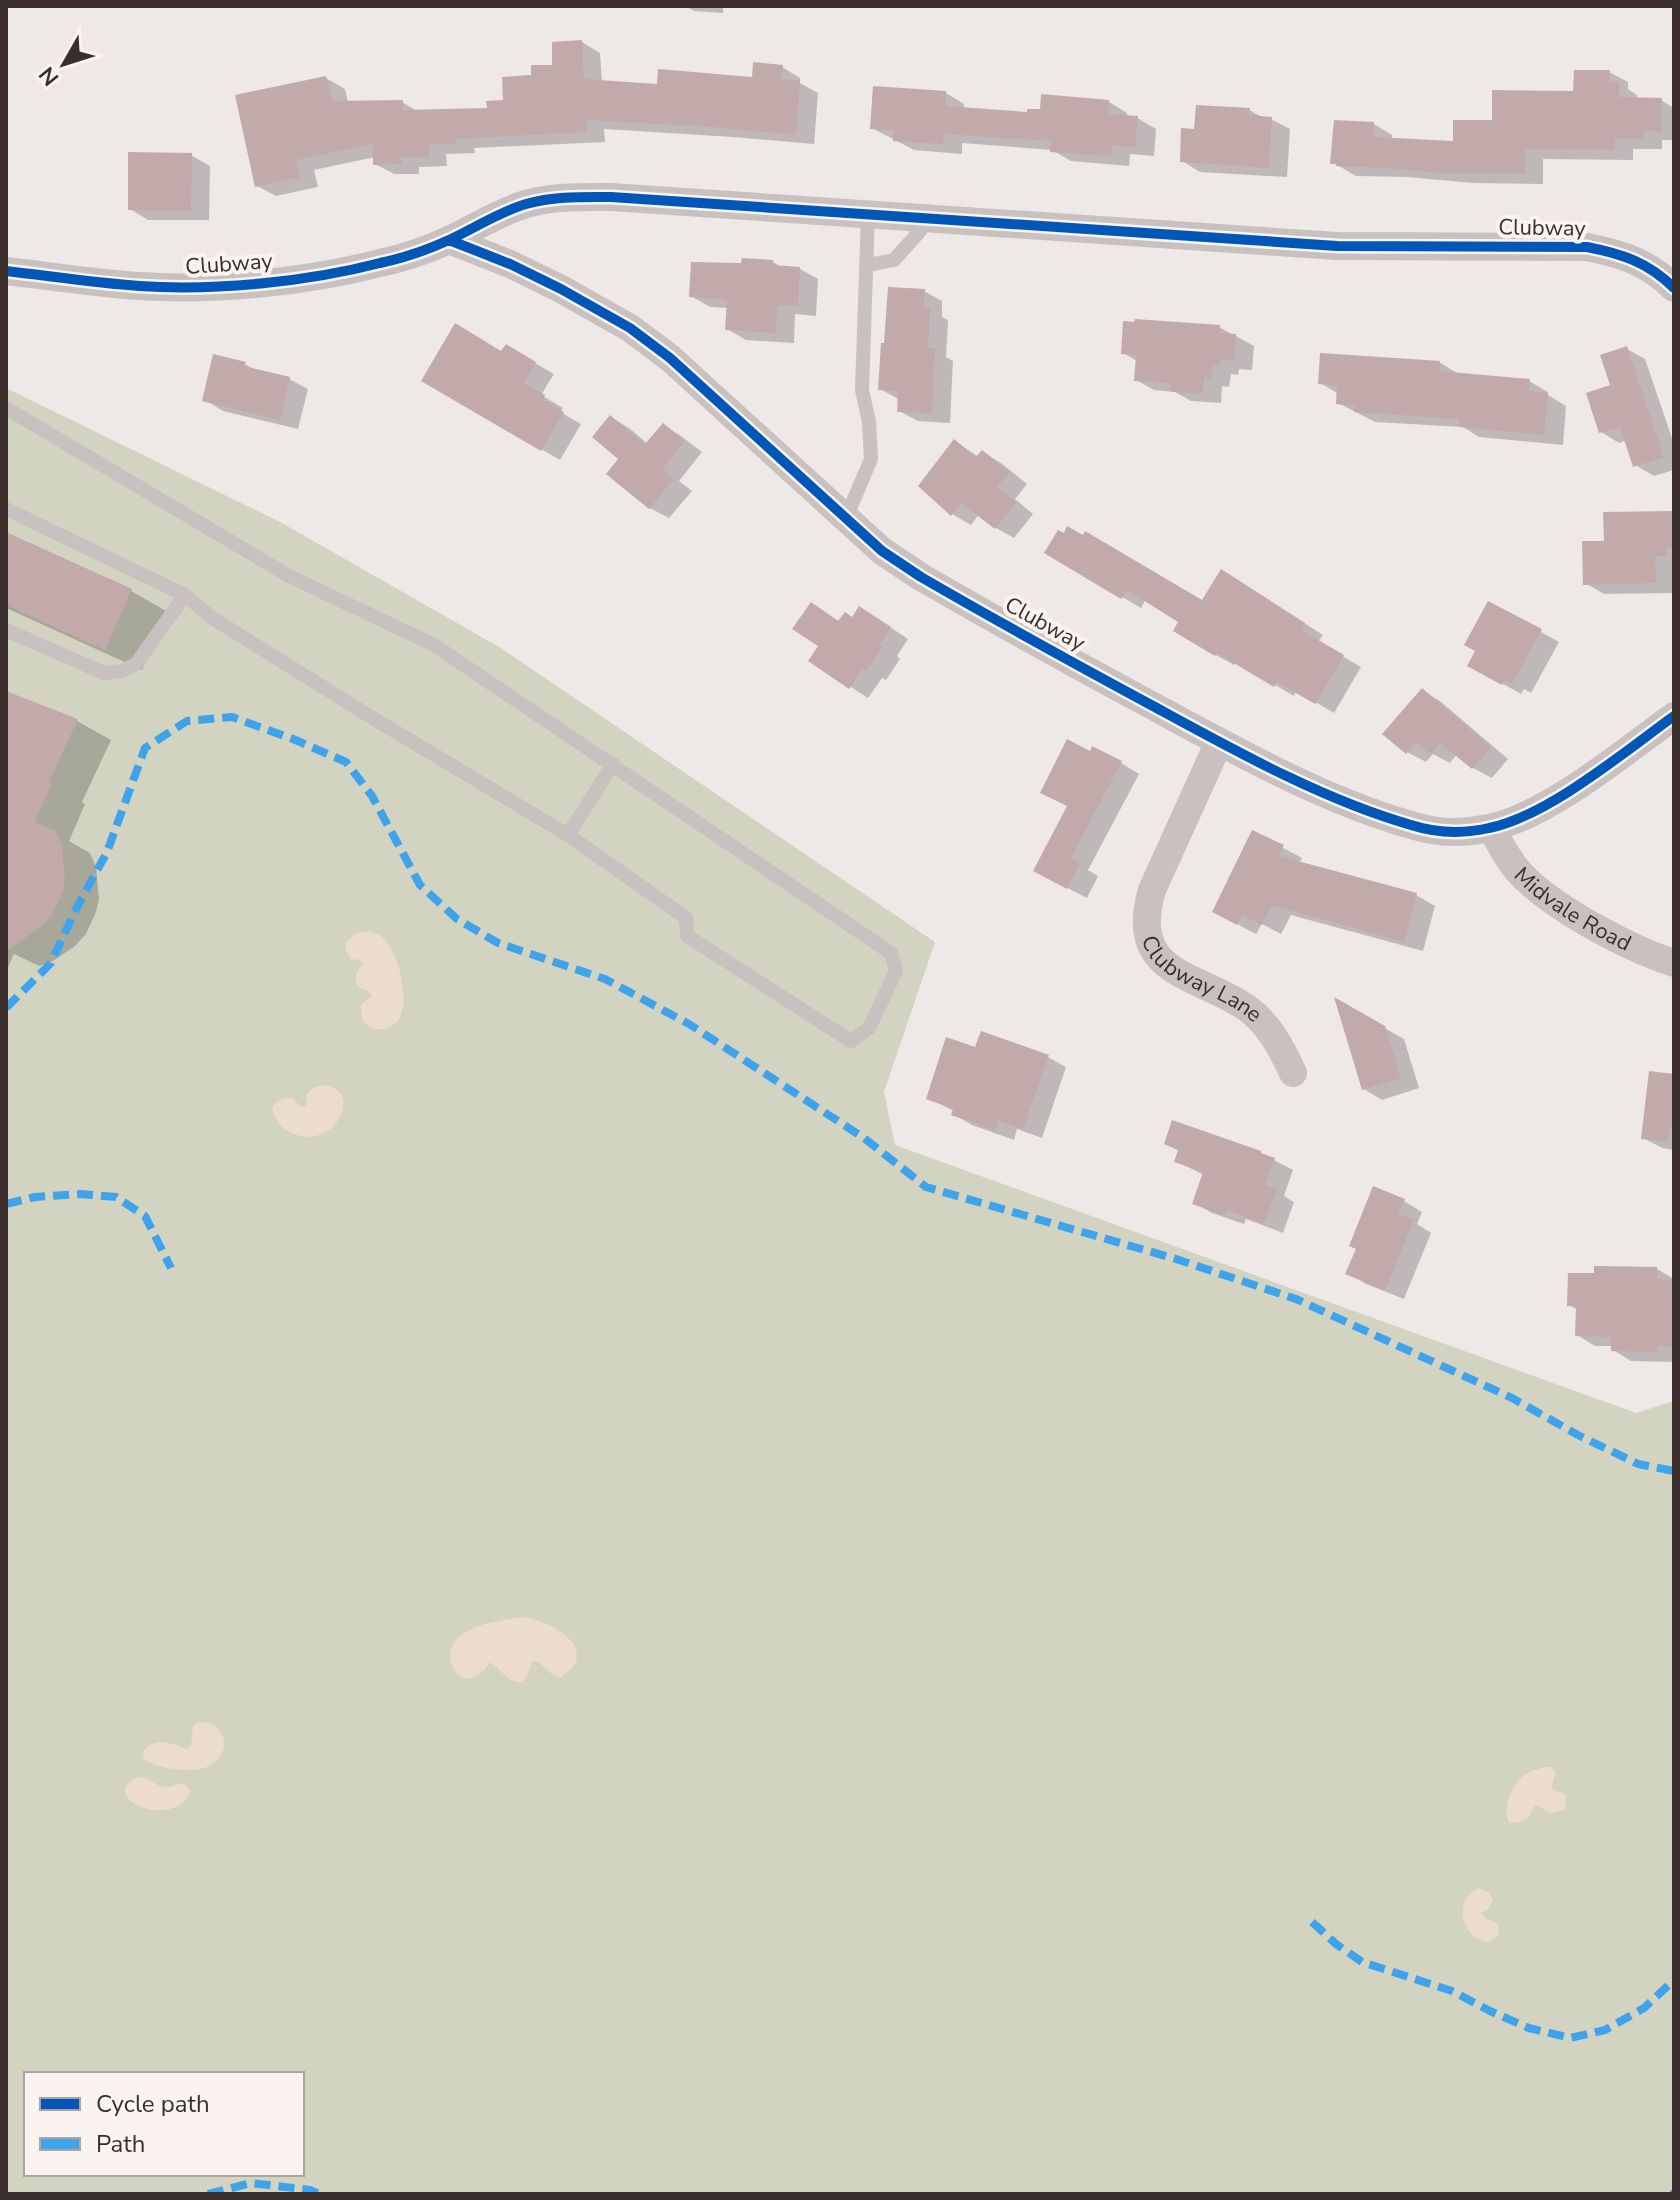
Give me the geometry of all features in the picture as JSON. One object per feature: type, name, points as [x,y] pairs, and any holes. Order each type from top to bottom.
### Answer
[{"type":"street","name":"Clubway","points":[[6,271],[139,286],[184,287],[286,280],[381,263],[449,240],[511,209],[547,199],[611,197],[1337,246],[1587,247],[1618,253],[1642,263],[1674,288]]},
{"type":"street","name":"Clubway","points":[[449,240],[536,277],[630,328],[670,358],[882,551],[921,577],[1219,742],[1308,786],[1412,826],[1443,832],[1491,828],[1547,804],[1674,716]]},
{"type":"street","name":"Clubway Lane","points":[[1219,742],[1152,890],[1147,907],[1149,940],[1168,967],[1247,1008],[1275,1037],[1293,1073]]},
{"type":"street","name":"Midvale Road","points":[[1491,828],[1519,871],[1538,890],[1625,943],[1674,963]]},
{"type":"lane","points":[[846,518],[871,459],[869,422],[862,390],[868,214]]},
{"type":"lane","points":[[868,265],[894,260],[927,219]]},
{"type":"lane","points":[[6,408],[289,576],[434,645],[891,953],[896,971],[869,1028],[851,1041],[687,936],[686,918],[568,835],[212,618],[185,595],[6,509]]},
{"type":"lane","points":[[6,630],[104,673],[122,671],[136,664],[185,595]]},
{"type":"lane","points":[[568,835],[613,764]]},
{"type":"green space","points":[[6,388],[280,522],[499,647],[935,942],[884,1092],[895,1145],[1636,1413],[1674,1401],[1674,2194],[6,2194]]},
{"type":"sand","points":[[369,931],[381,936],[393,952],[403,988],[404,1000],[399,1019],[383,1029],[373,1028],[362,1019],[361,1005],[372,997],[369,991],[356,984],[356,973],[363,963],[358,959],[351,960],[346,951],[346,942],[356,933]]},
{"type":"sand","points":[[323,1085],[336,1089],[342,1096],[344,1106],[333,1126],[323,1133],[311,1137],[297,1135],[284,1128],[275,1118],[272,1108],[276,1103],[293,1098],[304,1107],[307,1105],[306,1096],[312,1088]]},
{"type":"sand","points":[[522,1617],[558,1630],[575,1647],[577,1656],[573,1667],[561,1677],[551,1673],[538,1661],[533,1661],[524,1680],[519,1682],[490,1662],[483,1672],[469,1678],[462,1677],[453,1668],[452,1646],[463,1634],[487,1624]]},
{"type":"sand","points":[[198,1722],[216,1727],[224,1740],[224,1748],[215,1762],[207,1767],[187,1770],[162,1767],[144,1759],[143,1751],[158,1742],[187,1749],[191,1746],[193,1726]]},
{"type":"sand","points":[[1551,1767],[1556,1773],[1552,1786],[1553,1790],[1566,1796],[1565,1810],[1551,1813],[1536,1805],[1525,1820],[1509,1823],[1507,1803],[1517,1783],[1528,1773]]},
{"type":"sand","points":[[139,1777],[164,1787],[185,1784],[191,1792],[181,1804],[168,1809],[141,1807],[125,1793],[127,1784]]},
{"type":"sand","points":[[1479,1888],[1488,1892],[1493,1900],[1482,1913],[1484,1917],[1499,1927],[1497,1936],[1490,1942],[1473,1935],[1464,1919],[1465,1902]]},
{"type":"building","points":[[582,40],[584,79],[657,84],[658,69],[752,77],[753,62],[783,65],[781,79],[800,81],[796,135],[586,120],[587,132],[456,139],[457,144],[429,144],[429,157],[401,157],[402,164],[373,165],[373,144],[296,160],[300,177],[255,187],[235,95],[326,76],[332,101],[403,100],[403,110],[487,108],[486,101],[503,100],[502,77],[531,75],[531,65],[552,65],[552,42]]},
{"type":"building","points":[[1574,70],[1610,70],[1610,82],[1619,82],[1619,97],[1662,98],[1662,131],[1644,131],[1644,139],[1615,139],[1615,150],[1525,150],[1525,174],[1453,174],[1330,164],[1334,120],[1374,122],[1374,137],[1453,141],[1453,120],[1492,120],[1492,90],[1573,91]]},
{"type":"building","points":[[873,86],[946,91],[946,106],[1027,112],[1027,109],[1040,109],[1041,94],[1109,100],[1108,114],[1138,116],[1135,147],[1112,145],[1111,156],[1050,152],[1051,141],[944,134],[943,144],[893,141],[894,130],[870,129]]},
{"type":"building","points":[[1196,105],[1250,108],[1249,115],[1272,117],[1269,168],[1180,162],[1181,128],[1194,129]]},
{"type":"building","points":[[128,152],[192,153],[191,211],[128,210]]},
{"type":"building","points":[[742,258],[773,260],[773,265],[800,267],[798,306],[777,305],[776,333],[725,330],[727,300],[689,297],[691,262],[741,263]]},
{"type":"building","points":[[888,287],[925,289],[923,308],[930,308],[928,348],[935,348],[932,413],[897,412],[898,391],[878,390]]},
{"type":"building","points":[[1135,319],[1220,325],[1220,333],[1236,334],[1234,361],[1220,359],[1219,366],[1212,365],[1211,378],[1204,377],[1203,393],[1171,392],[1171,383],[1134,381],[1136,355],[1121,354],[1123,321],[1134,322]]},
{"type":"building","points":[[455,323],[501,351],[506,344],[536,362],[524,383],[545,395],[543,400],[564,412],[541,451],[421,381]]},
{"type":"building","points":[[1627,346],[1664,457],[1633,467],[1620,427],[1599,433],[1586,393],[1610,385],[1600,355]]},
{"type":"building","points":[[1320,353],[1440,361],[1439,371],[1530,379],[1529,391],[1548,393],[1544,435],[1459,427],[1459,419],[1354,412],[1355,406],[1336,404],[1337,385],[1318,384]]},
{"type":"building","points":[[213,354],[246,362],[243,366],[290,377],[280,420],[202,401]]},
{"type":"building","points":[[610,415],[645,444],[663,423],[685,441],[662,469],[674,479],[649,509],[606,474],[618,459],[592,437]]},
{"type":"building","points":[[954,439],[976,457],[982,450],[1010,472],[997,487],[1016,502],[995,529],[961,503],[951,516],[918,486]]},
{"type":"building","points":[[1674,511],[1674,547],[1666,547],[1666,556],[1655,556],[1656,583],[1583,585],[1582,541],[1604,541],[1603,512]]},
{"type":"building","points":[[1067,526],[1083,535],[1085,531],[1202,600],[1221,569],[1305,623],[1301,630],[1344,655],[1315,704],[1277,682],[1274,687],[1173,631],[1178,622],[1127,590],[1121,599],[1044,553],[1058,530],[1064,533]]},
{"type":"building","points":[[6,532],[132,589],[105,650],[6,605]]},
{"type":"building","points":[[1488,601],[1542,629],[1512,684],[1505,680],[1502,685],[1467,666],[1475,651],[1464,645]]},
{"type":"building","points":[[811,602],[838,621],[845,612],[852,617],[859,606],[891,627],[880,644],[883,647],[849,689],[808,661],[818,646],[792,629]]},
{"type":"building","points":[[1422,688],[1491,747],[1472,769],[1440,743],[1430,754],[1416,742],[1406,754],[1382,734]]},
{"type":"building","points":[[6,691],[78,719],[49,782],[52,783],[35,822],[56,831],[62,846],[63,892],[52,915],[41,927],[6,951]]},
{"type":"building","points":[[1067,739],[1090,751],[1092,746],[1122,761],[1071,858],[1080,864],[1067,889],[1033,871],[1067,806],[1040,793]]},
{"type":"building","points":[[1252,830],[1284,845],[1279,856],[1417,893],[1404,942],[1272,905],[1262,925],[1242,915],[1237,925],[1212,912]]},
{"type":"building","points":[[1334,997],[1385,1026],[1401,1078],[1362,1090]]},
{"type":"building","points":[[981,1031],[1049,1055],[1023,1129],[998,1120],[995,1130],[951,1115],[953,1109],[926,1099],[946,1037],[975,1047]]},
{"type":"building","points":[[1649,1071],[1674,1074],[1674,1129],[1670,1128],[1668,1142],[1641,1139]]},
{"type":"building","points":[[1172,1120],[1275,1158],[1265,1185],[1277,1189],[1264,1224],[1227,1210],[1225,1215],[1192,1204],[1203,1172],[1174,1162],[1178,1150],[1164,1144]]},
{"type":"building","points":[[1373,1186],[1405,1199],[1398,1214],[1414,1220],[1385,1290],[1345,1274],[1356,1249],[1349,1246]]},
{"type":"building","points":[[1594,1266],[1657,1267],[1657,1279],[1674,1280],[1674,1347],[1658,1346],[1657,1352],[1611,1351],[1611,1337],[1575,1336],[1576,1306],[1567,1306],[1568,1273],[1594,1273]]},
{"type":"marked path","points":[[6,1008],[51,963],[107,852],[145,748],[187,721],[232,717],[346,762],[372,796],[420,885],[457,919],[498,943],[605,979],[689,1024],[864,1138],[926,1187],[1176,1259],[1296,1299],[1512,1398],[1638,1464],[1674,1471]]},
{"type":"marked path","points":[[6,1204],[35,1197],[80,1194],[116,1197],[145,1216],[171,1268]]},
{"type":"marked path","points":[[1312,1922],[1362,1962],[1452,1991],[1529,2028],[1570,2038],[1605,2030],[1644,2008],[1674,1980]]},
{"type":"marked path","points":[[208,2194],[251,2183],[310,2190],[319,2194]]},
{"type":"cycle path","points":[[6,271],[168,287],[229,286],[292,280],[352,270],[415,253],[537,201],[611,197],[1337,246],[1587,247],[1634,260],[1674,288]]},
{"type":"cycle path","points":[[449,240],[510,264],[630,328],[670,358],[882,551],[921,577],[1215,740],[1279,773],[1378,815],[1430,830],[1459,832],[1512,821],[1560,797],[1674,716]]}]
